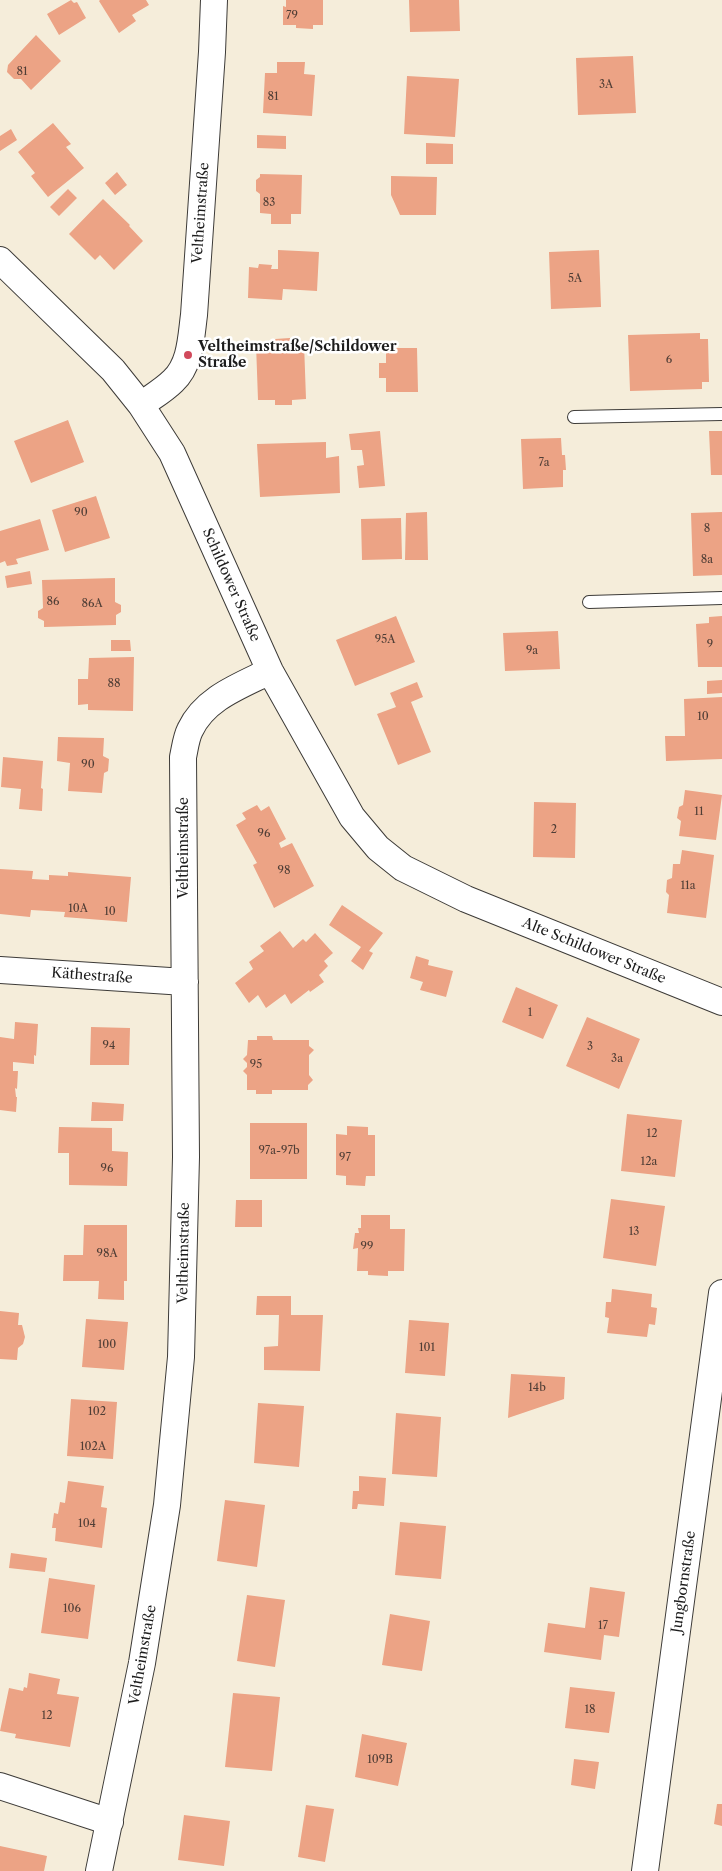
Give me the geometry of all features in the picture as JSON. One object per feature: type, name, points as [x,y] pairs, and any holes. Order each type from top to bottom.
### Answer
[{"type":"street","name":"Veltheimstraße","points":[[141,404],[174,380],[188,355],[194,315],[214,0]]},
{"type":"street","name":"Schildower Straße","points":[[0,260],[113,370],[141,404],[172,453],[270,671],[352,817],[378,848],[403,868],[466,899]]},
{"type":"street","name":"Veltheimstraße","points":[[99,1871],[137,1693],[166,1514],[181,1357],[186,1157],[183,757],[189,732],[198,715],[211,703],[270,671]]},
{"type":"street","name":"Alte Schildower Straße","points":[[466,899],[722,1002]]},
{"type":"street","name":"Käthestraße","points":[[0,970],[185,982]]},
{"type":"street","name":"Jungbornstraße","points":[[645,1871],[722,1293]]},
{"type":"street","points":[[0,1786],[110,1822]]},
{"type":"lane","points":[[574,417],[722,414]]},
{"type":"lane","points":[[589,602],[722,598]]},
{"type":"building","points":[[71,0],[74,3],[77,2],[86,18],[59,35],[47,14]]},
{"type":"building","points":[[100,0],[146,0],[149,5],[132,15],[136,21],[119,33]]},
{"type":"building","points":[[286,0],[323,0],[323,25],[313,25],[313,29],[296,28],[296,25],[283,25],[283,6],[286,7]]},
{"type":"building","points":[[409,0],[459,0],[460,31],[410,32]]},
{"type":"building","points":[[36,35],[61,61],[31,90],[21,79],[14,79],[7,72],[8,65]]},
{"type":"building","points":[[633,56],[636,113],[578,115],[576,58]]},
{"type":"building","points":[[277,62],[305,62],[304,74],[315,75],[312,116],[263,113],[265,73],[277,73]]},
{"type":"building","points":[[407,76],[459,79],[455,137],[404,134]]},
{"type":"building","points":[[53,123],[71,144],[66,147],[84,168],[48,197],[31,176],[35,173],[18,152]]},
{"type":"building","points":[[11,129],[17,140],[0,151],[0,136]]},
{"type":"building","points":[[257,135],[286,136],[286,149],[257,148]]},
{"type":"building","points":[[426,143],[453,144],[453,164],[426,164]]},
{"type":"building","points":[[117,172],[127,185],[115,195],[105,183]]},
{"type":"building","points":[[260,174],[302,175],[301,214],[291,214],[291,224],[271,224],[271,214],[260,213],[260,194],[256,191],[256,180],[260,177]]},
{"type":"building","points":[[391,176],[437,177],[436,215],[400,215],[391,195]]},
{"type":"building","points":[[68,189],[77,198],[59,216],[50,207]]},
{"type":"building","points":[[103,199],[130,225],[143,241],[114,270],[100,255],[95,260],[69,234]]},
{"type":"building","points":[[278,250],[319,252],[317,291],[283,289],[282,300],[248,298],[249,267],[258,268],[259,264],[272,265],[271,269],[278,269]]},
{"type":"building","points":[[599,250],[601,307],[551,309],[549,252]]},
{"type":"building","points":[[700,333],[700,339],[708,339],[709,382],[702,382],[702,389],[630,391],[628,335]]},
{"type":"building","points":[[290,338],[290,343],[304,343],[306,399],[292,400],[292,405],[275,405],[275,400],[258,400],[256,344],[275,344],[275,339]]},
{"type":"building","points":[[386,348],[417,348],[418,392],[386,392],[386,378],[379,378],[379,363],[386,363]]},
{"type":"building","points":[[68,420],[84,462],[31,483],[14,441]]},
{"type":"building","points":[[380,431],[385,486],[359,488],[357,466],[364,465],[362,450],[351,450],[349,434]]},
{"type":"building","points":[[709,431],[722,431],[722,475],[711,475]]},
{"type":"building","points":[[561,438],[562,455],[565,455],[566,470],[563,470],[563,487],[523,489],[521,439]]},
{"type":"building","points":[[326,442],[326,458],[339,456],[340,493],[260,497],[257,444]]},
{"type":"building","points":[[96,496],[110,538],[65,552],[52,510]]},
{"type":"building","points":[[427,512],[428,560],[405,560],[406,513]]},
{"type":"building","points":[[722,512],[722,575],[693,576],[691,513]]},
{"type":"building","points":[[401,518],[402,559],[362,560],[361,519]]},
{"type":"building","points":[[40,519],[49,550],[16,559],[18,564],[7,566],[5,561],[0,563],[0,531]]},
{"type":"building","points":[[30,571],[32,584],[7,588],[5,576]]},
{"type":"building","points":[[115,578],[115,602],[121,605],[121,612],[116,615],[116,625],[44,627],[44,621],[38,618],[38,611],[43,608],[42,580]]},
{"type":"building","points":[[396,616],[415,662],[355,686],[336,640]]},
{"type":"building","points":[[722,616],[722,667],[698,667],[696,624],[709,623],[709,617]]},
{"type":"building","points":[[558,631],[560,669],[505,671],[503,633]]},
{"type":"building","points":[[111,640],[130,640],[131,651],[111,651]]},
{"type":"building","points":[[134,657],[133,711],[88,710],[88,704],[78,705],[78,679],[88,679],[89,658]]},
{"type":"building","points":[[722,680],[722,693],[707,694],[707,681]]},
{"type":"building","points":[[417,682],[423,697],[411,702],[431,752],[398,765],[377,714],[396,707],[390,693]]},
{"type":"building","points":[[722,697],[722,759],[666,761],[665,736],[685,736],[684,699]]},
{"type":"building","points":[[58,737],[104,738],[103,756],[109,759],[108,771],[104,773],[102,793],[68,791],[70,763],[57,761]]},
{"type":"building","points":[[3,757],[43,761],[42,811],[19,809],[21,789],[1,787]]},
{"type":"building","points":[[685,790],[722,795],[716,840],[679,836],[681,821],[677,818],[679,807],[683,805]]},
{"type":"building","points":[[534,802],[576,803],[575,858],[533,857]]},
{"type":"building","points":[[257,805],[261,811],[269,806],[286,839],[279,843],[281,848],[292,843],[314,886],[274,908],[253,865],[257,863],[236,825],[246,819],[242,813]]},
{"type":"building","points":[[682,850],[714,855],[706,918],[667,913],[669,895],[666,892],[667,880],[672,878],[673,864],[680,864]]},
{"type":"building","points":[[0,869],[33,871],[32,879],[49,880],[49,875],[68,876],[68,872],[131,877],[127,922],[64,917],[65,912],[31,910],[30,917],[0,914]]},
{"type":"building","points":[[342,905],[383,933],[369,951],[373,953],[363,970],[351,961],[361,947],[329,925]]},
{"type":"building","points":[[280,931],[293,948],[303,939],[306,942],[315,933],[333,953],[324,961],[328,966],[319,975],[324,982],[310,992],[309,990],[291,1004],[285,994],[266,1008],[258,995],[249,1003],[235,983],[253,969],[249,962],[264,951],[260,946]]},
{"type":"building","points":[[416,956],[429,960],[428,965],[453,971],[446,997],[420,990],[423,982],[410,978]]},
{"type":"building","points":[[516,987],[558,1005],[543,1039],[502,1022]]},
{"type":"building","points":[[587,1017],[640,1039],[619,1089],[566,1066]]},
{"type":"building","points":[[15,1022],[38,1024],[34,1064],[13,1062],[13,1071],[18,1071],[17,1089],[15,1088],[17,1097],[16,1112],[0,1110],[0,1037],[14,1039]]},
{"type":"building","points":[[91,1027],[130,1028],[129,1065],[90,1065]]},
{"type":"building","points":[[257,1036],[272,1036],[273,1040],[309,1040],[309,1046],[314,1050],[309,1055],[309,1075],[313,1080],[308,1085],[308,1090],[272,1090],[272,1094],[256,1094],[256,1090],[247,1090],[247,1075],[243,1071],[247,1067],[247,1063],[243,1059],[247,1055],[248,1040],[257,1040]]},
{"type":"building","points":[[92,1102],[124,1104],[123,1121],[91,1121]]},
{"type":"building","points":[[627,1114],[682,1120],[675,1177],[621,1171]]},
{"type":"building","points":[[250,1123],[307,1123],[307,1179],[250,1179]]},
{"type":"building","points":[[347,1126],[368,1127],[368,1135],[375,1135],[375,1176],[366,1176],[365,1186],[346,1185],[346,1176],[336,1175],[336,1134],[347,1135]]},
{"type":"building","points":[[59,1127],[112,1128],[112,1151],[128,1152],[127,1186],[69,1185],[69,1153],[58,1153]]},
{"type":"building","points":[[611,1199],[665,1206],[656,1266],[603,1258]]},
{"type":"building","points":[[236,1200],[262,1200],[262,1227],[235,1227]]},
{"type":"building","points":[[361,1215],[390,1215],[390,1229],[405,1229],[404,1271],[388,1271],[388,1276],[368,1275],[368,1271],[357,1271],[358,1248],[353,1249],[355,1233],[359,1233],[358,1228],[361,1228]]},
{"type":"building","points":[[84,1225],[127,1225],[127,1281],[124,1281],[124,1300],[98,1299],[99,1281],[63,1281],[64,1255],[83,1255]]},
{"type":"building","points":[[612,1289],[652,1294],[651,1307],[657,1308],[655,1325],[649,1324],[647,1337],[607,1333],[609,1318],[605,1317],[606,1302],[611,1302]]},
{"type":"building","points":[[257,1296],[291,1296],[291,1315],[323,1315],[320,1371],[264,1370],[264,1347],[278,1346],[279,1315],[256,1315]]},
{"type":"building","points":[[0,1311],[19,1313],[18,1325],[22,1325],[25,1337],[23,1344],[18,1348],[17,1360],[0,1359]]},
{"type":"building","points":[[86,1319],[128,1322],[124,1370],[82,1367]]},
{"type":"building","points":[[409,1320],[449,1323],[445,1376],[405,1373]]},
{"type":"building","points":[[511,1374],[565,1377],[564,1399],[508,1418]]},
{"type":"building","points":[[71,1399],[117,1402],[113,1459],[67,1456]]},
{"type":"building","points":[[258,1403],[304,1406],[299,1467],[254,1463]]},
{"type":"building","points":[[396,1413],[441,1417],[437,1477],[392,1474]]},
{"type":"building","points":[[359,1476],[386,1478],[384,1506],[358,1504],[357,1509],[352,1509],[353,1491],[359,1491]]},
{"type":"building","points":[[68,1481],[104,1486],[101,1507],[107,1508],[102,1548],[55,1541],[56,1528],[52,1528],[54,1513],[58,1514],[60,1502],[65,1503]]},
{"type":"building","points":[[225,1500],[265,1505],[257,1567],[217,1561]]},
{"type":"building","points":[[400,1522],[446,1526],[441,1579],[395,1575]]},
{"type":"building","points":[[11,1553],[47,1558],[45,1572],[9,1568]]},
{"type":"building","points":[[49,1578],[95,1585],[88,1639],[41,1633]]},
{"type":"building","points":[[590,1587],[625,1592],[619,1637],[604,1635],[601,1660],[544,1652],[548,1623],[585,1628]]},
{"type":"building","points":[[247,1595],[285,1600],[275,1667],[237,1661]]},
{"type":"building","points":[[390,1614],[430,1621],[422,1671],[382,1665]]},
{"type":"building","points":[[29,1673],[60,1679],[57,1694],[79,1697],[70,1747],[15,1738],[16,1734],[0,1731],[9,1688],[23,1691],[24,1687],[27,1688]]},
{"type":"building","points":[[570,1687],[615,1692],[609,1733],[565,1728]]},
{"type":"building","points":[[233,1693],[280,1697],[272,1771],[225,1767]]},
{"type":"building","points":[[362,1734],[407,1743],[398,1786],[355,1777]]},
{"type":"building","points":[[574,1759],[599,1762],[595,1789],[571,1785]]},
{"type":"building","points":[[717,1804],[722,1804],[722,1826],[714,1824]]},
{"type":"building","points":[[306,1805],[334,1809],[325,1862],[298,1857]]},
{"type":"building","points":[[184,1815],[230,1821],[224,1866],[178,1860]]},
{"type":"building","points":[[0,1846],[47,1856],[44,1871],[0,1871]]},
{"type":"place","name":"Veltheimstraße/Schildower Straße","points":[[188,355]]}]
